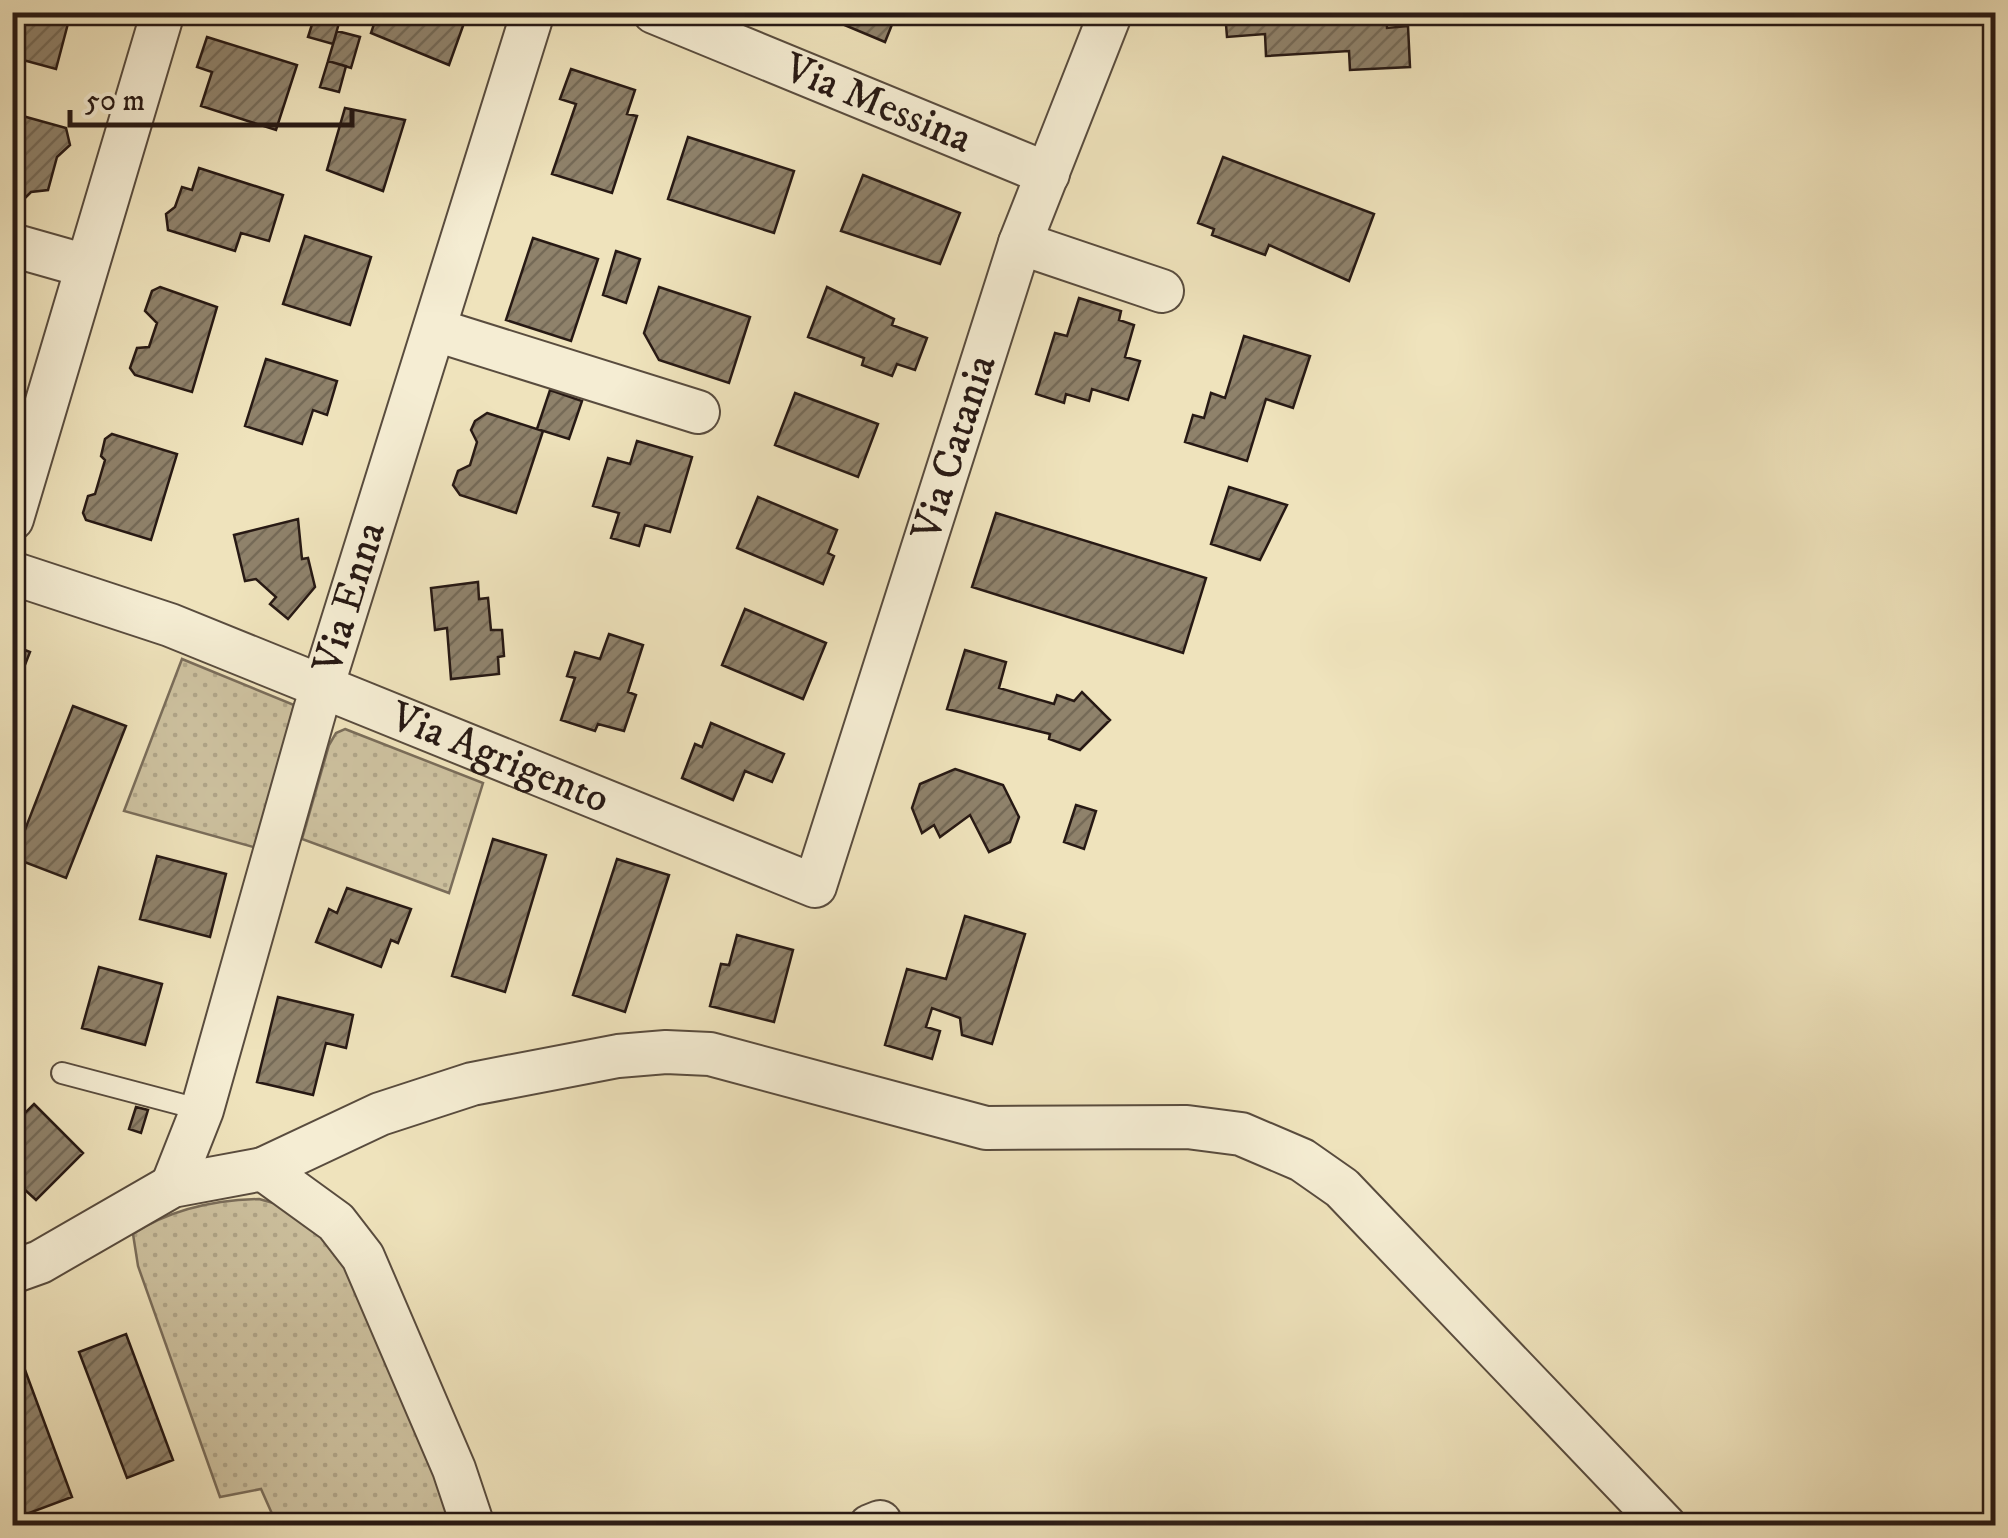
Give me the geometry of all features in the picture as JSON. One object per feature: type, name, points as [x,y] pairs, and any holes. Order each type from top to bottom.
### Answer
[{"type":"street","points":[[12,519],[162,12]]},
{"type":"street","name":"Via Enna","points":[[172,1186],[202,1110],[323,686],[532,12]]},
{"type":"street","name":"Via Messina","points":[[654,12],[1048,174]]},
{"type":"street","name":"Via Catania","points":[[815,886],[1020,243],[1112,12]]},
{"type":"street","points":[[1020,243],[1162,291]]},
{"type":"street","points":[[12,245],[86,266]]},
{"type":"street","points":[[436,330],[698,412]]},
{"type":"street","name":"Via Agrigento","points":[[12,574],[170,625],[815,886]]},
{"type":"street","points":[[12,1272],[40,1262],[172,1186],[263,1169],[380,1114],[472,1084],[618,1056],[710,1054],[986,1128],[1187,1126],[1241,1134],[1302,1160],[1342,1188],[1665,1526]]},
{"type":"street","points":[[263,1169],[336,1222],[363,1257],[454,1469],[473,1526]]},
{"type":"lane","points":[[62,1073],[202,1110]]},
{"type":"shaded area","points":[[182,659],[294,705],[257,848],[124,811]]},
{"type":"shaded area","points":[[345,729],[483,783],[449,893],[302,839],[329,745],[336,733]]},
{"type":"shaded area","points":[[259,1199],[288,1207],[339,1247],[461,1525],[277,1525],[261,1489],[220,1497],[138,1266],[133,1234],[162,1218],[193,1208]]},
{"type":"building","points":[[12,12],[71,12],[56,69],[12,57]]},
{"type":"building","points":[[316,12],[341,16],[333,44],[308,37]]},
{"type":"building","points":[[378,12],[468,12],[449,65],[371,33]]},
{"type":"building","points":[[824,12],[897,12],[885,42],[823,16]]},
{"type":"building","points":[[1225,12],[1386,12],[1387,28],[1408,26],[1410,67],[1350,70],[1349,51],[1266,56],[1265,34],[1227,37]]},
{"type":"building","points":[[337,31],[360,37],[351,68],[328,61]]},
{"type":"building","points":[[207,37],[297,65],[276,130],[201,106],[212,72],[197,67]]},
{"type":"building","points":[[328,61],[346,66],[339,92],[320,87]]},
{"type":"building","points":[[571,69],[635,90],[627,114],[637,116],[612,193],[552,174],[576,104],[560,99]]},
{"type":"building","points":[[345,108],[405,120],[383,191],[327,170]]},
{"type":"building","points":[[19,115],[66,128],[70,145],[57,157],[48,190],[31,192],[22,201],[12,198],[12,122],[17,124]]},
{"type":"building","points":[[688,137],[794,171],[774,233],[668,199]]},
{"type":"building","points":[[1223,157],[1374,214],[1349,281],[1269,245],[1265,255],[1212,235],[1214,229],[1198,223]]},
{"type":"building","points":[[199,168],[283,195],[269,241],[241,233],[235,251],[168,230],[166,214],[175,207],[182,187],[192,190]]},
{"type":"building","points":[[863,175],[960,213],[940,264],[841,231]]},
{"type":"building","points":[[305,236],[371,257],[350,325],[283,304]]},
{"type":"building","points":[[533,238],[598,259],[571,341],[506,320]]},
{"type":"building","points":[[616,251],[640,259],[626,303],[603,295]]},
{"type":"building","points":[[160,287],[217,307],[192,392],[135,375],[130,368],[137,348],[149,347],[157,323],[145,311],[152,291]]},
{"type":"building","points":[[659,287],[750,317],[729,383],[659,360],[644,333]]},
{"type":"building","points":[[827,287],[894,319],[892,325],[927,338],[915,370],[897,364],[892,376],[862,365],[864,358],[808,337]]},
{"type":"building","points":[[1079,298],[1121,311],[1119,320],[1134,325],[1125,357],[1140,361],[1128,400],[1092,389],[1089,401],[1066,394],[1064,403],[1036,394],[1055,333],[1067,336]]},
{"type":"building","points":[[1244,336],[1310,356],[1293,408],[1266,399],[1247,461],[1185,442],[1193,415],[1204,418],[1211,393],[1225,398]]},
{"type":"building","points":[[266,359],[337,381],[327,415],[313,410],[302,444],[245,426]]},
{"type":"building","points":[[550,390],[582,401],[569,439],[537,429]]},
{"type":"building","points":[[795,393],[878,424],[858,477],[775,445]]},
{"type":"building","points":[[487,413],[543,431],[516,513],[460,495],[453,485],[458,471],[470,465],[477,442],[471,430],[475,421]]},
{"type":"building","points":[[112,434],[177,454],[151,540],[86,520],[83,513],[88,496],[95,494],[105,460],[101,456],[105,439]]},
{"type":"building","points":[[637,441],[692,457],[670,532],[645,525],[639,546],[611,538],[619,513],[593,506],[608,458],[630,464]]},
{"type":"building","points":[[1229,487],[1287,505],[1260,560],[1211,544]]},
{"type":"building","points":[[758,497],[837,530],[828,553],[834,556],[823,584],[737,548]]},
{"type":"building","points":[[996,513],[1206,578],[1183,653],[972,587]]},
{"type":"building","points":[[298,519],[302,559],[308,558],[315,587],[288,619],[270,604],[276,597],[256,579],[245,581],[234,535]]},
{"type":"building","points":[[478,582],[479,599],[488,598],[491,630],[502,630],[504,656],[498,657],[499,674],[451,679],[447,628],[435,630],[431,588]]},
{"type":"building","points":[[745,609],[826,643],[803,699],[722,665]]},
{"type":"building","points":[[609,634],[643,645],[628,692],[636,695],[624,731],[598,724],[595,731],[561,720],[575,678],[567,676],[575,652],[600,659]]},
{"type":"building","points":[[12,645],[30,652],[12,698]]},
{"type":"building","points":[[965,650],[1006,662],[999,688],[1054,704],[1057,695],[1074,701],[1082,692],[1110,720],[1080,750],[1049,739],[1050,734],[947,709]]},
{"type":"building","points":[[73,706],[126,726],[66,878],[14,858]]},
{"type":"building","points":[[711,723],[784,754],[772,782],[745,771],[733,800],[682,778],[695,744],[702,747]]},
{"type":"building","points":[[955,769],[1003,785],[1019,817],[1010,842],[989,852],[970,815],[940,837],[934,825],[922,833],[912,808],[920,784]]},
{"type":"building","points":[[1076,805],[1096,811],[1084,849],[1064,842]]},
{"type":"building","points":[[493,839],[546,855],[505,992],[452,976]]},
{"type":"building","points":[[157,856],[226,874],[210,937],[140,919]]},
{"type":"building","points":[[617,859],[669,875],[625,1012],[573,995]]},
{"type":"building","points":[[347,888],[411,909],[398,943],[391,940],[381,967],[316,942],[329,909],[337,913]]},
{"type":"building","points":[[965,916],[1025,934],[992,1044],[962,1035],[960,1018],[932,1008],[926,1027],[940,1031],[932,1059],[885,1045],[907,969],[946,979]]},
{"type":"building","points":[[737,935],[793,950],[774,1022],[710,1006],[721,964],[729,965]]},
{"type":"building","points":[[99,967],[162,984],[145,1045],[82,1028]]},
{"type":"building","points":[[278,997],[353,1015],[346,1048],[326,1043],[313,1095],[257,1082]]},
{"type":"building","points":[[34,1104],[83,1153],[36,1200],[12,1178],[12,1126]]},
{"type":"building","points":[[136,1107],[148,1110],[141,1133],[129,1129]]},
{"type":"building","points":[[126,1334],[173,1460],[127,1478],[79,1352]]},
{"type":"building","points":[[25,1370],[72,1497],[24,1515],[12,1486],[12,1375]]}]
